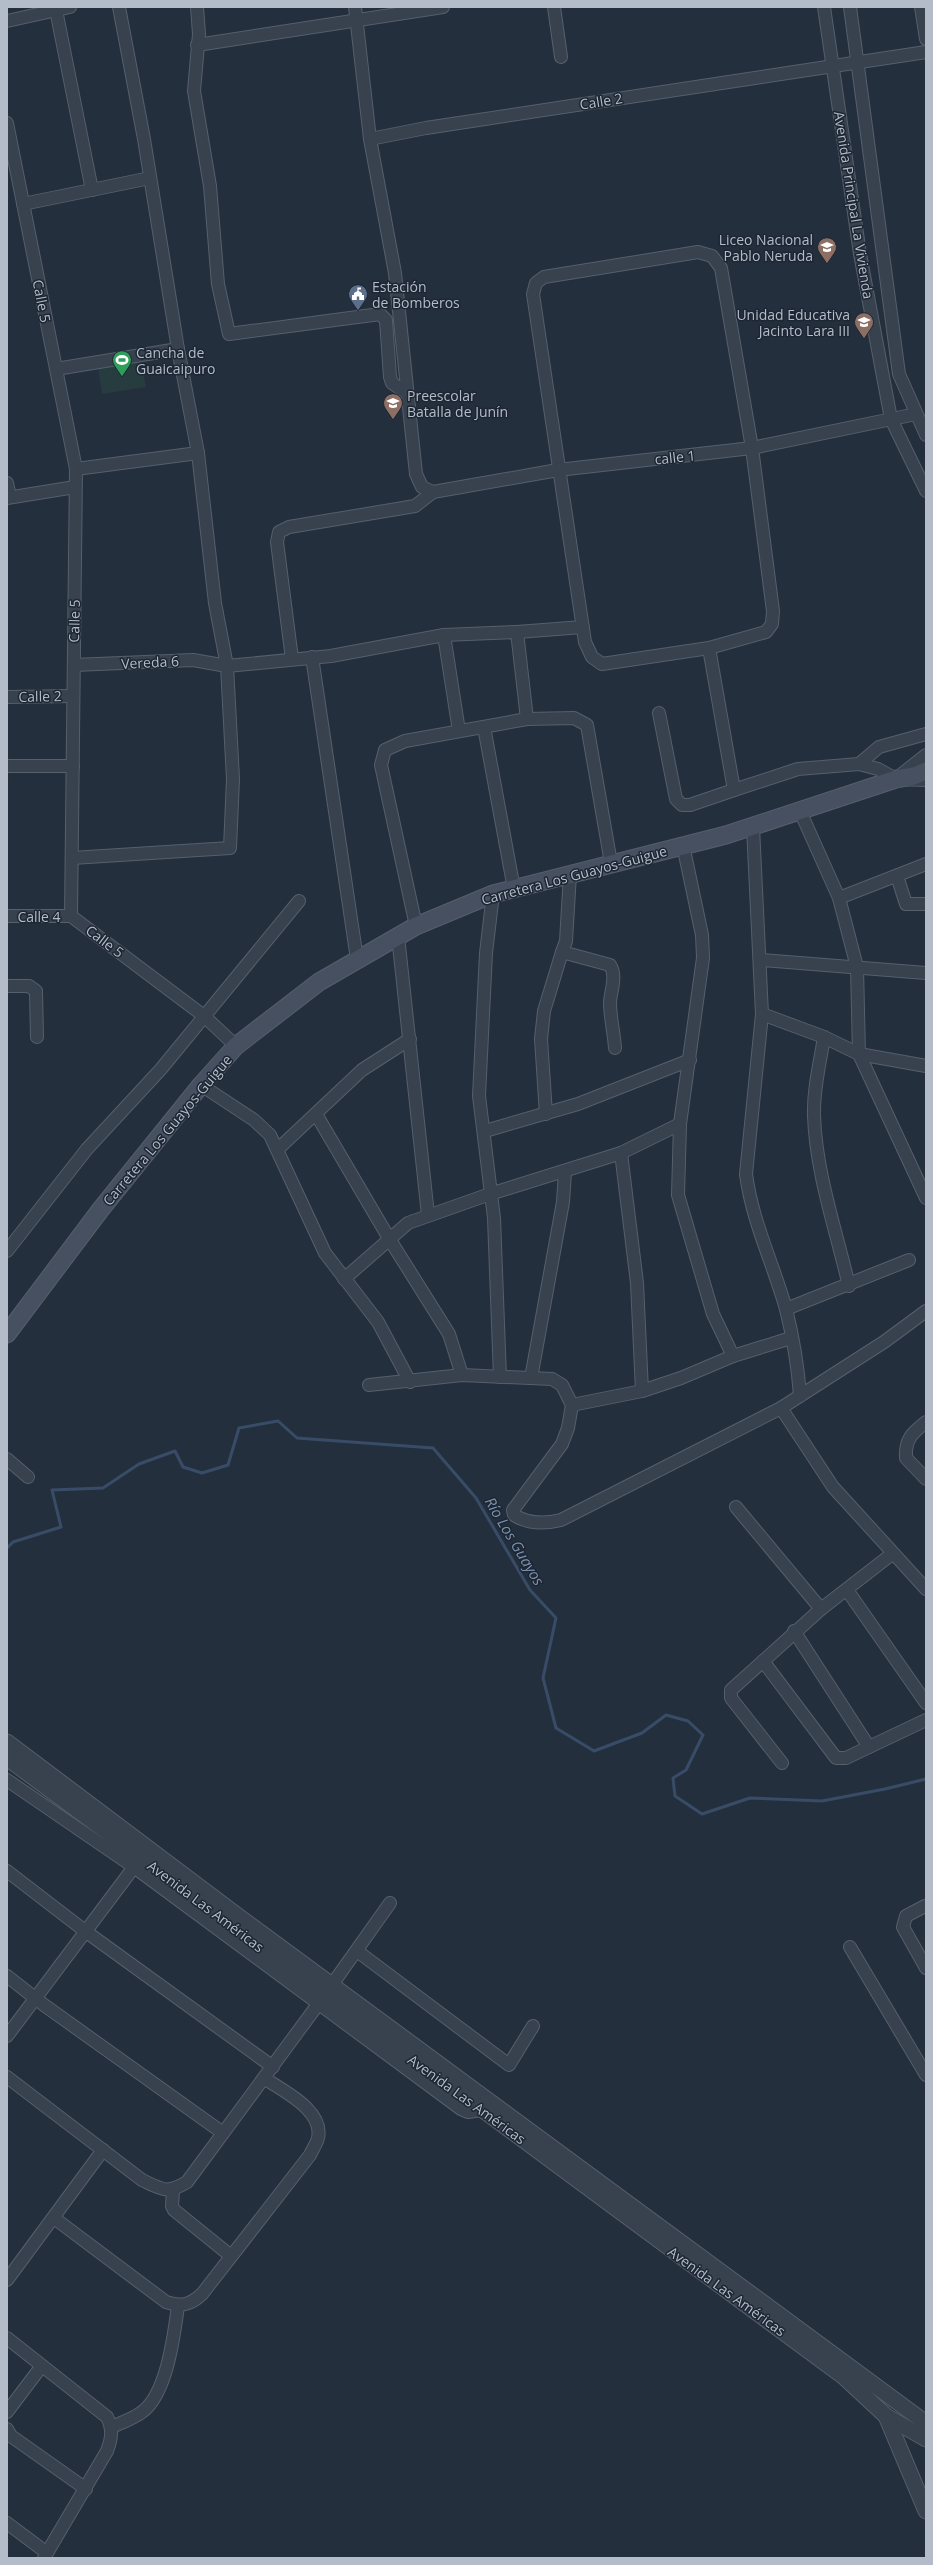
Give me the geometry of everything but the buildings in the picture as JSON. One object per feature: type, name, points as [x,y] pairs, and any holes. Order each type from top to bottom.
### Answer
[{"type":"main road","name":"Carretera Los Guayos-Guigue","points":[[7,1334],[101,1209],[201,1085],[236,1046],[319,982],[416,926],[493,894],[753,827],[896,779],[914,776],[926,771]]},
{"type":"street","points":[[7,21],[70,7]]},
{"type":"street","points":[[72,858],[230,848],[233,779],[227,666],[215,603],[198,453],[178,349],[150,178],[119,7]]},
{"type":"street","points":[[197,7],[199,34],[194,91],[210,186],[218,284],[229,334],[380,314],[386,320],[390,377],[392,383],[408,394]]},
{"type":"street","points":[[292,659],[277,542],[279,532],[289,527],[415,506],[433,492],[422,487],[416,474],[395,273],[370,139],[355,7]]},
{"type":"street","points":[[198,45],[443,7]]},
{"type":"street","points":[[554,7],[561,57]]},
{"type":"street","name":"Avenida Principal La Vivienda","points":[[824,7],[860,254],[891,419],[926,491]]},
{"type":"street","name":"Avenida Principal La Vivienda","points":[[850,7],[859,63],[899,374],[926,435]]},
{"type":"street","points":[[921,7],[926,39]]},
{"type":"street","points":[[56,10],[92,190]]},
{"type":"street","points":[[859,63],[926,52]]},
{"type":"street","name":"Calle 2","points":[[370,139],[426,128],[859,63]]},
{"type":"street","name":"Calle 5","points":[[7,124],[76,469],[71,916],[204,1016],[236,1046]]},
{"type":"street","points":[[23,204],[150,178]]},
{"type":"street","points":[[698,252],[712,256],[721,268],[752,448],[773,612],[772,624],[766,632],[710,648],[602,664],[592,657],[586,642],[583,627],[558,470],[532,294],[536,283],[544,277],[698,252]]},
{"type":"street","points":[[56,369],[178,349]]},
{"type":"street","name":"calle 1","points":[[433,492],[558,470],[752,448],[916,414]]},
{"type":"street","points":[[76,469],[198,453]]},
{"type":"street","points":[[7,482],[8,498],[75,487]]},
{"type":"street","name":"Vereda 6","points":[[74,665],[193,660],[227,666],[312,658],[444,635],[583,627]]},
{"type":"street","points":[[517,632],[527,719]]},
{"type":"street","points":[[444,635],[459,731]]},
{"type":"street","points":[[710,648],[734,790]]},
{"type":"street","points":[[312,658],[357,960]]},
{"type":"street","name":"Calle 2","points":[[7,697],[74,696]]},
{"type":"street","points":[[659,713],[676,799],[682,805],[690,805],[798,769],[859,764],[878,769],[896,779],[926,780]]},
{"type":"street","points":[[416,926],[381,764],[385,750],[405,741],[527,719],[574,718],[587,725],[611,863]]},
{"type":"street","points":[[484,727],[514,889]]},
{"type":"street","points":[[859,764],[879,747],[926,734]]},
{"type":"street","points":[[896,779],[926,755]]},
{"type":"street","points":[[7,766],[73,766]]},
{"type":"street","points":[[800,811],[840,898],[857,968],[859,1054],[926,1198]]},
{"type":"street","points":[[753,827],[761,960],[762,1014],[746,1174],[749,1198],[786,1309],[800,1396]]},
{"type":"street","points":[[683,845],[702,935],[703,958],[680,1124],[678,1195],[713,1314],[733,1356]]},
{"type":"street","points":[[840,898],[926,864]]},
{"type":"street","points":[[546,1114],[541,1039],[544,1012],[566,941],[570,874]]},
{"type":"street","points":[[897,876],[908,906],[926,904]]},
{"type":"street","points":[[493,894],[486,953],[479,1096],[494,1218],[500,1377]]},
{"type":"street","points":[[7,1251],[87,1149],[161,1069],[299,901]]},
{"type":"street","name":"Calle 4","points":[[7,916],[71,916]]},
{"type":"street","points":[[398,936],[428,1215]]},
{"type":"street","points":[[562,952],[610,966],[612,969],[614,974],[610,1002],[615,1048]]},
{"type":"street","points":[[761,960],[926,973]]},
{"type":"street","points":[[7,986],[29,986],[36,991],[36,1037]]},
{"type":"street","points":[[762,1014],[824,1037],[859,1054],[926,1066]]},
{"type":"street","points":[[824,1037],[814,1115],[821,1170],[849,1286]]},
{"type":"street","points":[[278,1149],[362,1070],[410,1039]]},
{"type":"street","points":[[484,1131],[578,1104],[690,1060]]},
{"type":"street","points":[[201,1085],[254,1120],[270,1134],[278,1149],[296,1194],[325,1253],[378,1322],[410,1382]]},
{"type":"street","points":[[316,1114],[390,1240],[449,1334],[462,1374]]},
{"type":"street","points":[[344,1279],[408,1223],[490,1194],[565,1172],[621,1153],[680,1124]]},
{"type":"street","points":[[621,1153],[637,1283],[642,1391]]},
{"type":"street","points":[[531,1378],[563,1202],[565,1172]]},
{"type":"street","points":[[786,1309],[849,1286],[909,1260]]},
{"type":"street","points":[[369,1385],[410,1382],[462,1374],[552,1379],[562,1385],[572,1405],[568,1428],[562,1444],[513,1510],[514,1515],[521,1519],[540,1523],[561,1520],[782,1408],[884,1342],[926,1311]]},
{"type":"street","points":[[572,1405],[642,1391],[681,1378],[733,1356],[791,1338]]},
{"type":"street","points":[[782,1408],[833,1487],[926,1590]]},
{"type":"street","points":[[926,1422],[909,1435],[906,1446],[906,1458],[926,1479]]},
{"type":"street","points":[[7,1459],[28,1477]]},
{"type":"street","points":[[736,1507],[821,1609]]},
{"type":"street","points":[[782,1763],[731,1698],[730,1694],[735,1685],[794,1632],[892,1554]]},
{"type":"street","points":[[847,1590],[926,1703]]},
{"type":"street","points":[[794,1632],[869,1747]]},
{"type":"street","points":[[762,1661],[836,1758],[846,1758],[926,1720]]},
{"type":"street","name":"Avenida Las Américas","points":[[7,1742],[326,1994],[926,2423]]},
{"type":"street","name":"Avenida Las Américas","points":[[7,1758],[844,2377],[886,2416],[926,2439]]},
{"type":"street","points":[[7,1780],[134,1867],[326,1994]]},
{"type":"street","points":[[7,2036],[134,1867]]},
{"type":"street","points":[[7,1871],[85,1931],[272,2067]]},
{"type":"street","points":[[7,2077],[142,2180],[164,2191],[173,2190],[187,2182],[326,1994],[390,1903]]},
{"type":"street","points":[[926,1906],[906,1916],[903,1927],[926,1968]]},
{"type":"street","points":[[850,1947],[926,2075]]},
{"type":"street","points":[[357,1951],[509,2065],[534,2026]]},
{"type":"street","points":[[7,1976],[35,1999],[223,2133]]},
{"type":"street","points":[[54,2218],[166,2302],[178,2306],[191,2304],[202,2294],[310,2155],[318,2138],[317,2123],[311,2112],[264,2078]]},
{"type":"street","points":[[7,2280],[103,2150]]},
{"type":"street","points":[[173,2190],[172,2206],[174,2210],[232,2256]]},
{"type":"street","points":[[112,2427],[142,2412],[151,2403],[170,2353],[178,2306]]},
{"type":"street","points":[[7,2338],[40,2366],[107,2417],[112,2427],[111,2440],[107,2451],[46,2556],[7,2523]]},
{"type":"street","points":[[7,2412],[40,2366]]},
{"type":"street","points":[[886,2416],[926,2511]]},
{"type":"street","points":[[7,2429],[11,2436],[86,2489]]},
{"type":"green space","name":"Cancha de Guaicaipuro","points":[[141,361],[146,387],[102,394],[98,368]]},
{"type":"waterway","name":"Río Los Guayos","points":[[7,1548],[13,1542],[61,1527],[52,1490],[103,1488],[139,1464],[175,1451],[183,1467],[202,1473],[228,1465],[239,1428],[278,1421],[297,1438],[433,1448],[476,1498],[530,1590],[556,1618],[543,1678],[556,1728],[594,1751],[642,1733],[666,1715],[688,1721],[703,1735],[686,1770],[673,1778],[675,1796],[702,1814],[750,1798],[822,1801],[885,1789],[926,1779]]},
{"type":"place","name":"Liceo Nacional Pablo Neruda","points":[[827,264]]},
{"type":"place","name":"Estación de Bomberos","points":[[358,311]]},
{"type":"place","name":"Unidad Educativa Jacinto Lara III","points":[[864,339]]},
{"type":"place","name":"Cancha de Guaicaipuro","points":[[122,377]]},
{"type":"place","name":"Preescolar Batalla de Junín","points":[[393,420]]}]
